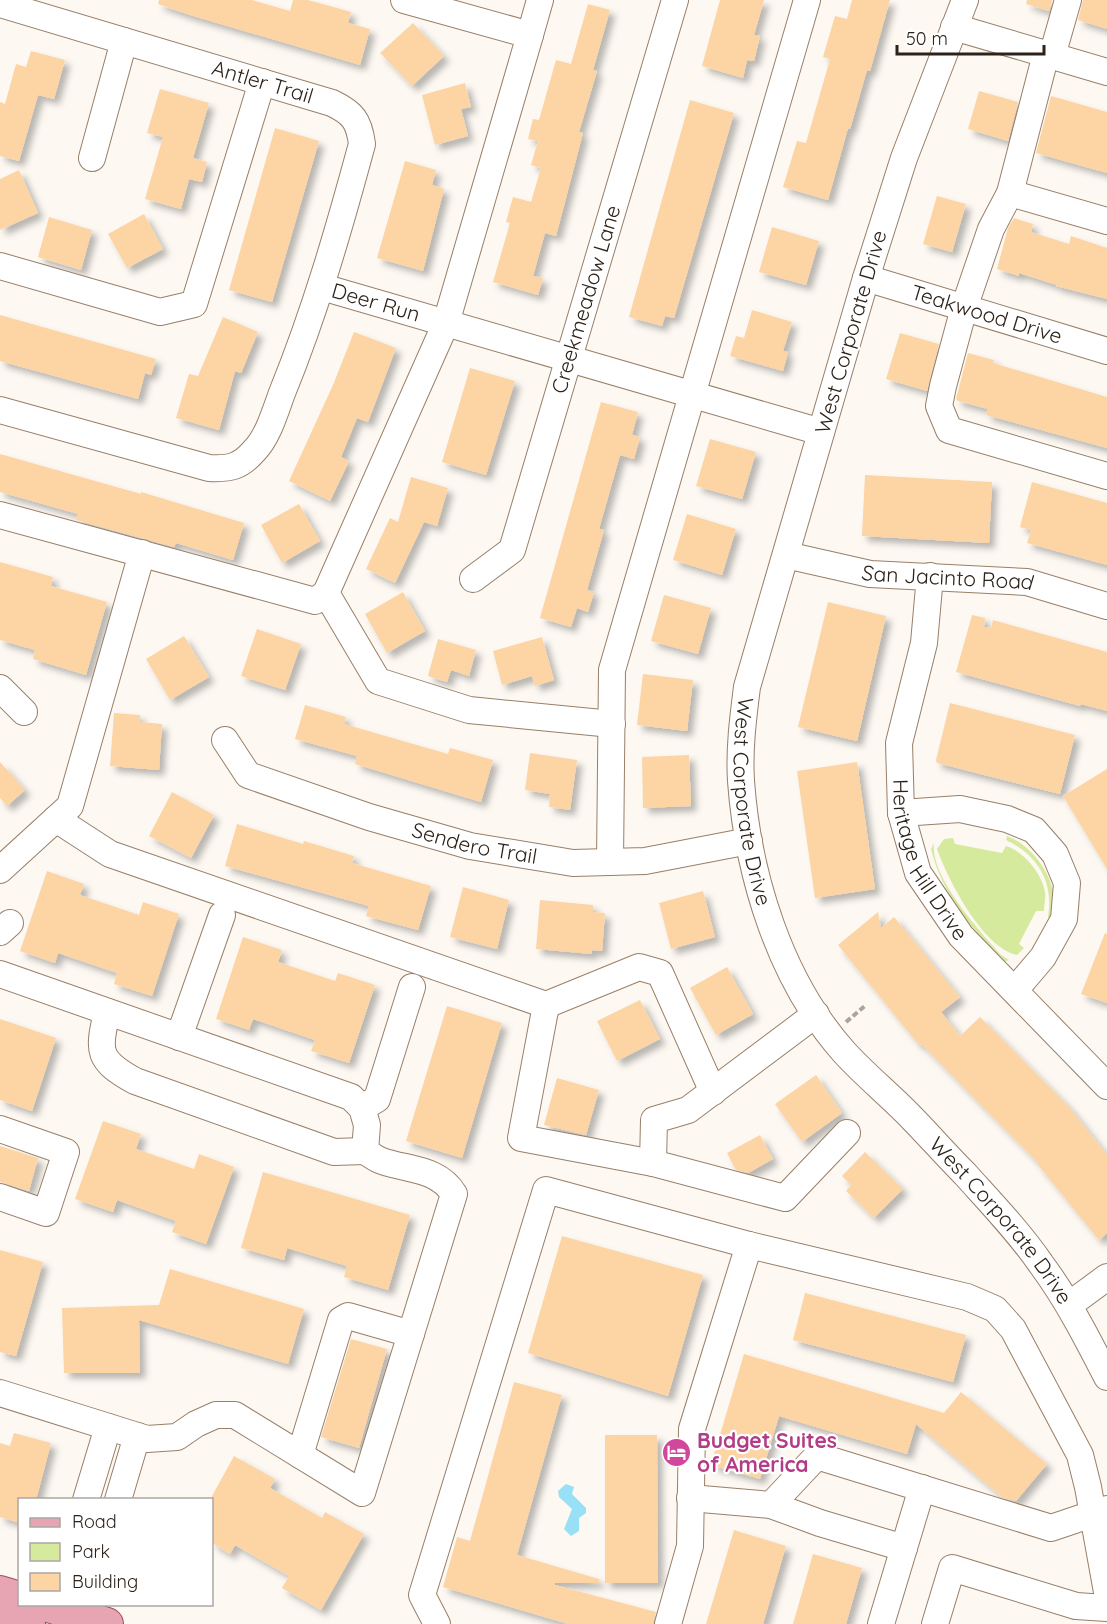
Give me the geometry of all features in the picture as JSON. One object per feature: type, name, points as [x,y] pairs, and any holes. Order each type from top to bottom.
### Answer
[{"type":"main road","points":[[0,1592],[18,1597]]},
{"type":"main road","points":[[0,1616],[67,1614]]},
{"type":"street","points":[[404,0],[530,35]]},
{"type":"street","points":[[0,515],[315,601],[327,593],[446,323],[540,0]]},
{"type":"street","name":"Creekmeadow Lane","points":[[472,579],[512,550],[675,0]]},
{"type":"street","points":[[610,862],[612,670],[807,0]]},
{"type":"street","name":"West Corporate Drive","points":[[965,0],[904,158],[866,278],[747,687],[741,738],[741,781],[749,841],[764,903],[785,960],[816,1014],[844,1052],[907,1113],[998,1210],[1041,1262],[1069,1305],[1107,1377]]},
{"type":"street","points":[[1068,0],[1049,55],[1010,193],[991,229],[964,308],[939,406],[949,430],[1107,476]]},
{"type":"street","name":"Antler Trail","points":[[0,4],[332,103],[345,109],[355,119],[360,129],[362,144],[322,287]]},
{"type":"street","points":[[954,27],[1107,72]]},
{"type":"street","points":[[92,158],[124,40]]},
{"type":"street","points":[[0,266],[160,312],[195,304],[262,82]]},
{"type":"street","points":[[1010,193],[1107,221]]},
{"type":"street","name":"Teakwood Drive","points":[[866,278],[1107,351]]},
{"type":"street","name":"Deer Run","points":[[0,410],[209,468],[228,469],[255,450],[267,430],[322,287],[821,432]]},
{"type":"street","points":[[0,870],[70,806],[142,553]]},
{"type":"street","name":"San Jacinto Road","points":[[786,555],[870,574],[1027,582],[1107,606]]},
{"type":"street","name":"Heritage Hill Drive","points":[[930,576],[924,643],[899,743],[901,813],[918,873],[961,936],[1107,1086]]},
{"type":"street","points":[[327,593],[378,681],[469,710],[612,724]]},
{"type":"street","points":[[0,688],[24,712]]},
{"type":"street","name":"Sendero Trail","points":[[225,740],[248,775],[369,817],[470,846],[573,863],[645,861],[749,841]]},
{"type":"street","points":[[901,813],[960,809],[1007,819],[1034,830],[1055,854],[1067,883],[1064,920],[1044,957],[1015,990]]},
{"type":"street","points":[[56,819],[110,854],[546,1005],[639,968],[660,974],[713,1092]]},
{"type":"street","points":[[179,1037],[222,915]]},
{"type":"street","points":[[0,974],[351,1097],[362,1108],[367,1125],[365,1151]]},
{"type":"street","points":[[362,1108],[376,1099],[412,987]]},
{"type":"street","points":[[546,1005],[521,1138],[653,1163],[785,1198],[847,1132]]},
{"type":"street","points":[[0,1393],[147,1439],[177,1437],[196,1424],[216,1415],[235,1415],[362,1493],[454,1194],[448,1184],[432,1173],[380,1160],[365,1151],[334,1152],[135,1081],[113,1069],[105,1058],[101,1040],[107,1012]]},
{"type":"street","points":[[653,1163],[654,1120],[688,1110],[816,1014]]},
{"type":"street","points":[[0,1129],[66,1152],[46,1213],[0,1197]]},
{"type":"street","points":[[437,1624],[422,1595],[546,1190],[749,1245],[966,1296],[995,1309],[1013,1329],[1080,1455],[1100,1511],[1099,1608],[1076,1606],[952,1568],[935,1624]]},
{"type":"street","points":[[668,1624],[690,1546],[692,1429],[749,1245]]},
{"type":"street","points":[[1069,1305],[1107,1276]]},
{"type":"street","points":[[300,1455],[341,1320],[348,1316],[411,1334]]},
{"type":"street","points":[[87,1498],[108,1426]]},
{"type":"street","points":[[119,1498],[137,1436]]},
{"type":"street","points":[[771,1505],[817,1456],[1051,1527],[1100,1511]]},
{"type":"street","points":[[882,1624],[922,1488]]},
{"type":"street","points":[[690,1498],[771,1505],[820,1523],[904,1548]]},
{"type":"green space","points":[[1007,836],[1032,853],[1045,870],[1054,898],[1051,918],[1048,917],[1046,881],[1041,871],[1027,853],[1006,840]]},
{"type":"green space","points":[[953,838],[955,844],[1002,853],[1006,846],[1019,853],[1036,870],[1045,894],[1044,911],[1036,911],[1019,944],[1024,948],[1017,955],[1004,950],[980,927],[949,878],[937,849],[944,839]]},
{"type":"green space","points":[[934,843],[935,857],[948,887],[981,932],[1001,955],[1009,960],[1004,962],[992,950],[950,896],[931,849]]},
{"type":"water","points":[[566,1484],[574,1487],[572,1494],[586,1508],[586,1513],[579,1518],[579,1531],[571,1536],[564,1529],[572,1509],[559,1497],[558,1491]]},
{"type":"building","points":[[159,0],[252,0],[290,11],[293,0],[308,0],[351,12],[348,23],[370,29],[360,65],[190,15],[158,4]]},
{"type":"building","points":[[720,0],[764,0],[754,35],[760,36],[754,61],[747,60],[743,78],[702,66]]},
{"type":"building","points":[[852,0],[890,0],[870,71],[867,70],[850,129],[848,128],[828,200],[783,187],[797,141],[806,143],[830,59],[823,57],[835,16],[847,19]]},
{"type":"building","points":[[1027,0],[1052,0],[1049,11],[1026,4]]},
{"type":"building","points":[[1083,0],[1107,0],[1107,29],[1078,20]]},
{"type":"building","points":[[588,4],[610,10],[593,70],[597,71],[579,132],[583,133],[556,236],[545,233],[533,276],[543,278],[538,295],[493,282],[510,223],[506,222],[513,197],[531,202],[541,168],[531,165],[538,141],[528,139],[533,119],[539,120],[556,60],[571,64]]},
{"type":"building","points":[[413,23],[444,56],[412,86],[380,53]]},
{"type":"building","points":[[31,51],[65,60],[54,99],[38,95],[19,161],[0,156],[0,102],[5,104],[16,64],[26,67]]},
{"type":"building","points":[[465,83],[471,107],[461,109],[468,136],[435,145],[422,95]]},
{"type":"building","points":[[160,89],[209,103],[193,158],[207,162],[202,182],[189,179],[181,209],[145,199],[163,137],[147,133]]},
{"type":"building","points":[[979,91],[1018,102],[1008,141],[968,129]]},
{"type":"building","points":[[1051,96],[1107,112],[1107,173],[1036,153]]},
{"type":"building","points":[[690,100],[734,113],[674,318],[665,316],[662,326],[629,317]]},
{"type":"building","points":[[275,128],[319,141],[272,302],[229,290]]},
{"type":"building","points":[[405,161],[436,170],[432,185],[444,189],[423,271],[377,258]]},
{"type":"building","points":[[19,170],[38,213],[0,230],[0,179]]},
{"type":"building","points":[[937,196],[966,204],[952,252],[923,244]]},
{"type":"building","points":[[144,214],[163,249],[127,268],[108,234]]},
{"type":"building","points":[[49,217],[92,230],[81,270],[38,257]]},
{"type":"building","points":[[1014,218],[1033,224],[1031,232],[1069,244],[1071,236],[1107,248],[1107,299],[1056,286],[1019,273],[1019,276],[997,269],[1008,228]]},
{"type":"building","points":[[772,227],[819,241],[806,285],[759,272]]},
{"type":"building","points":[[752,310],[792,322],[783,351],[788,352],[783,371],[730,356],[736,336],[744,338]]},
{"type":"building","points":[[0,315],[156,359],[151,375],[145,373],[138,399],[0,361]]},
{"type":"building","points":[[223,317],[258,332],[241,373],[235,371],[219,430],[176,418],[189,374],[198,376]]},
{"type":"building","points":[[354,332],[396,348],[368,422],[357,418],[341,457],[349,461],[330,501],[289,481],[333,385]]},
{"type":"building","points":[[900,333],[939,344],[927,391],[886,379]]},
{"type":"building","points":[[968,353],[994,360],[993,363],[1107,397],[1107,448],[986,415],[988,409],[958,401],[956,399]]},
{"type":"building","points":[[470,368],[515,381],[486,475],[442,462]]},
{"type":"building","points":[[601,402],[638,412],[632,435],[640,437],[634,459],[620,455],[599,529],[604,530],[587,590],[594,592],[588,612],[577,608],[571,627],[540,618]]},
{"type":"building","points":[[710,439],[756,452],[742,499],[696,486]]},
{"type":"building","points":[[0,454],[141,494],[141,492],[244,523],[233,560],[176,543],[174,547],[76,520],[78,514],[0,492]]},
{"type":"building","points":[[865,475],[992,482],[989,543],[862,536]]},
{"type":"building","points":[[411,477],[448,488],[437,526],[424,522],[395,583],[366,569],[390,518],[398,522]]},
{"type":"building","points":[[1032,482],[1107,503],[1107,565],[1027,543],[1031,530],[1020,527]]},
{"type":"building","points":[[299,504],[320,541],[282,563],[261,525]]},
{"type":"building","points":[[687,514],[736,529],[722,575],[673,560]]},
{"type":"building","points":[[0,562],[53,577],[51,586],[107,602],[86,675],[33,659],[35,650],[0,640]]},
{"type":"building","points":[[403,592],[425,631],[387,653],[365,614]]},
{"type":"building","points":[[664,595],[711,608],[698,654],[651,641]]},
{"type":"building","points":[[828,602],[886,616],[857,741],[798,727]]},
{"type":"building","points":[[972,615],[985,618],[984,627],[991,628],[993,620],[1107,652],[1107,711],[1081,704],[1080,706],[956,672]]},
{"type":"building","points":[[257,629],[301,644],[285,690],[241,676]]},
{"type":"building","points":[[184,636],[209,677],[170,700],[146,659]]},
{"type":"building","points":[[542,637],[554,680],[535,686],[532,676],[502,685],[493,651]]},
{"type":"building","points":[[438,639],[476,650],[469,676],[451,670],[447,682],[428,676]]},
{"type":"building","points":[[643,674],[693,680],[687,731],[637,725]]},
{"type":"building","points":[[950,703],[1075,735],[1060,794],[937,763]]},
{"type":"building","points":[[305,705],[346,717],[344,724],[448,754],[450,748],[493,760],[481,802],[355,764],[357,756],[295,739]]},
{"type":"building","points":[[114,713],[140,715],[140,722],[162,724],[159,770],[110,766]]},
{"type":"building","points":[[530,753],[577,760],[570,810],[549,807],[550,794],[525,790]]},
{"type":"building","points":[[689,755],[691,806],[643,808],[642,757]]},
{"type":"building","points":[[0,762],[25,790],[7,806],[0,798]]},
{"type":"building","points":[[857,762],[875,889],[815,898],[797,771]]},
{"type":"building","points":[[1107,769],[1107,869],[1063,796]]},
{"type":"building","points":[[172,792],[214,815],[191,858],[149,836]]},
{"type":"building","points":[[237,824],[303,844],[304,841],[354,856],[352,863],[431,886],[418,930],[366,916],[369,906],[225,866]]},
{"type":"building","points":[[47,871],[84,884],[80,895],[139,915],[143,902],[179,914],[152,996],[114,984],[117,973],[58,953],[55,963],[20,951]]},
{"type":"building","points":[[463,887],[509,900],[497,949],[450,937]]},
{"type":"building","points":[[703,891],[715,937],[671,949],[659,903]]},
{"type":"building","points":[[540,900],[593,905],[593,912],[605,913],[602,951],[592,950],[592,954],[536,949]]},
{"type":"building","points":[[878,912],[881,928],[894,917],[960,997],[941,1012],[960,1036],[980,1017],[1070,1108],[1107,1155],[1107,1233],[1099,1240],[1039,1164],[921,1044],[919,1045],[838,945]]},
{"type":"building","points":[[1105,933],[1107,934],[1107,1003],[1081,994]]},
{"type":"building","points":[[243,937],[282,950],[278,962],[335,981],[338,973],[375,985],[349,1063],[311,1051],[315,1040],[253,1019],[249,1030],[216,1019]]},
{"type":"building","points":[[727,967],[753,1014],[716,1035],[690,988]]},
{"type":"building","points":[[640,1000],[660,1039],[617,1061],[597,1021]]},
{"type":"building","points":[[447,1006],[502,1023],[462,1158],[406,1141]]},
{"type":"building","points":[[0,1019],[56,1038],[32,1111],[0,1100]]},
{"type":"building","points":[[816,1075],[842,1113],[802,1142],[775,1104]]},
{"type":"building","points":[[557,1078],[599,1090],[586,1135],[544,1125]]},
{"type":"building","points":[[103,1121],[141,1134],[136,1149],[194,1169],[199,1154],[234,1167],[206,1244],[172,1232],[176,1221],[117,1200],[113,1212],[75,1199]]},
{"type":"building","points":[[760,1135],[773,1159],[748,1173],[736,1170],[727,1153]]},
{"type":"building","points":[[0,1146],[38,1158],[29,1191],[0,1182]]},
{"type":"building","points":[[865,1152],[903,1189],[874,1218],[846,1191],[851,1185],[842,1176]]},
{"type":"building","points":[[263,1172],[410,1215],[388,1290],[344,1277],[347,1266],[287,1248],[284,1260],[241,1248]]},
{"type":"building","points":[[562,1236],[703,1275],[668,1396],[528,1353]]},
{"type":"building","points":[[0,1250],[43,1262],[16,1356],[0,1352]]},
{"type":"building","points":[[170,1269],[304,1309],[288,1364],[139,1320],[140,1373],[64,1373],[62,1308],[159,1305]]},
{"type":"building","points":[[805,1293],[966,1335],[953,1382],[793,1340]]},
{"type":"building","points":[[351,1339],[387,1349],[359,1448],[321,1437]]},
{"type":"building","points":[[744,1354],[944,1413],[961,1392],[1047,1464],[1016,1501],[1003,1498],[916,1424],[907,1454],[779,1416],[760,1479],[711,1465]]},
{"type":"building","points":[[514,1382],[562,1395],[517,1555],[599,1579],[599,1583],[555,1583],[555,1585],[656,1612],[653,1624],[568,1624],[443,1587],[457,1537],[470,1541]]},
{"type":"building","points":[[14,1433],[51,1443],[37,1498],[18,1498],[18,1522],[0,1517],[0,1443],[10,1446]]},
{"type":"building","points":[[605,1435],[657,1435],[658,1583],[605,1583]]},
{"type":"building","points":[[234,1456],[275,1479],[270,1488],[322,1518],[325,1512],[364,1534],[321,1610],[282,1588],[289,1576],[235,1545],[230,1554],[213,1544],[212,1496]]},
{"type":"building","points":[[734,1530],[786,1546],[763,1624],[706,1624]]},
{"type":"building","points":[[813,1554],[862,1568],[846,1624],[793,1624]]},
{"type":"place","name":"Budget Suites of America","points":[[676,1453]]}]
